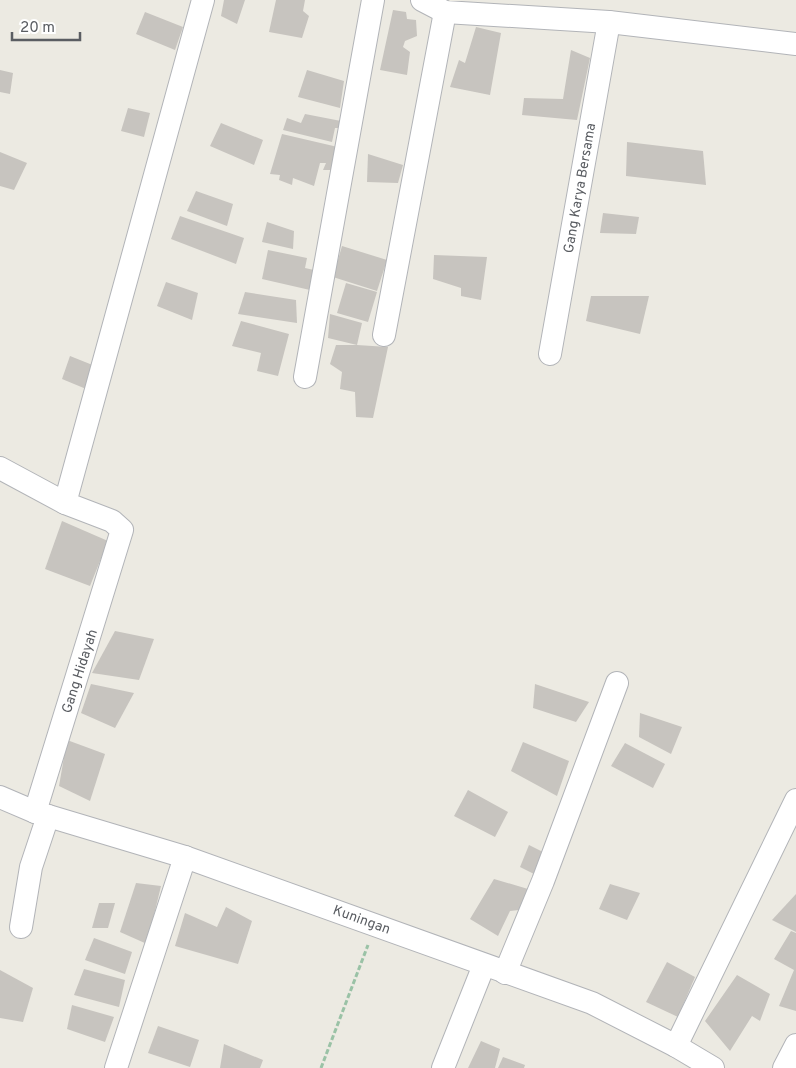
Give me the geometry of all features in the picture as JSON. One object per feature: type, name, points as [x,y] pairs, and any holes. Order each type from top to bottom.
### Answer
[{"type":"street","points":[[0,468],[65,503],[203,0]]},
{"type":"street","points":[[305,377],[373,0]]},
{"type":"street","points":[[422,0],[445,12],[609,22],[796,44]]},
{"type":"street","points":[[384,335],[445,12]]},
{"type":"street","name":"Gang Karya Bersama","points":[[550,354],[609,22]]},
{"type":"street","name":"Gang Hidayah","points":[[21,927],[42,814],[122,530],[112,521],[65,503]]},
{"type":"street","points":[[443,1068],[543,881],[617,683]]},
{"type":"street","name":"Kuningan","points":[[0,797],[42,814],[185,856],[592,1003],[676,1046],[713,1068]]},
{"type":"street","points":[[676,1046],[796,800]]},
{"type":"street","points":[[116,1068],[185,856]]},
{"type":"street","points":[[784,1068],[796,1046]]},
{"type":"path","points":[[322,1068],[376,924]]},
{"type":"building","points":[[224,0],[245,0],[237,24],[221,16]]},
{"type":"building","points":[[276,0],[305,0],[303,11],[309,16],[302,38],[269,32]]},
{"type":"building","points":[[393,10],[406,12],[407,19],[416,20],[417,36],[405,41],[403,47],[410,52],[407,75],[380,70]]},
{"type":"building","points":[[145,12],[183,27],[175,50],[136,34]]},
{"type":"building","points":[[476,27],[501,33],[490,95],[450,87],[459,60],[465,63]]},
{"type":"building","points":[[571,50],[590,58],[577,120],[522,115],[524,98],[563,99]]},
{"type":"building","points":[[0,70],[13,73],[10,94],[0,92]]},
{"type":"building","points":[[307,70],[344,81],[340,108],[298,97]]},
{"type":"building","points":[[128,108],[150,113],[144,137],[121,131]]},
{"type":"building","points":[[305,114],[341,121],[339,128],[335,128],[332,142],[283,130],[287,118],[301,123]]},
{"type":"building","points":[[221,123],[263,140],[254,165],[210,146]]},
{"type":"building","points":[[282,134],[342,148],[339,170],[323,170],[326,163],[320,163],[314,186],[293,178],[292,185],[279,180],[280,175],[270,174]]},
{"type":"building","points":[[627,142],[703,151],[706,185],[626,176]]},
{"type":"building","points":[[0,152],[27,163],[14,190],[0,186]]},
{"type":"building","points":[[368,154],[403,165],[398,183],[367,182]]},
{"type":"building","points":[[196,191],[233,204],[227,226],[187,211]]},
{"type":"building","points":[[603,213],[639,217],[636,234],[600,233]]},
{"type":"building","points":[[180,216],[244,238],[236,264],[171,239]]},
{"type":"building","points":[[267,222],[294,231],[293,249],[262,242]]},
{"type":"building","points":[[342,246],[387,260],[377,291],[333,277]]},
{"type":"building","points":[[268,250],[307,258],[305,268],[314,270],[310,290],[262,279]]},
{"type":"building","points":[[434,255],[487,257],[481,300],[461,296],[461,288],[433,279]]},
{"type":"building","points":[[166,282],[198,293],[192,320],[157,306]]},
{"type":"building","points":[[346,283],[377,292],[368,322],[337,313]]},
{"type":"building","points":[[245,292],[296,300],[297,323],[238,314]]},
{"type":"building","points":[[591,296],[649,296],[640,334],[586,321]]},
{"type":"building","points":[[330,314],[362,323],[357,345],[328,338]]},
{"type":"building","points":[[241,321],[289,334],[278,376],[257,371],[261,353],[232,346]]},
{"type":"building","points":[[336,345],[388,347],[373,418],[356,417],[355,392],[340,389],[342,372],[330,364]]},
{"type":"building","points":[[70,356],[95,366],[91,391],[62,379]]},
{"type":"building","points":[[62,521],[108,541],[90,586],[45,569]]},
{"type":"building","points":[[115,631],[154,639],[139,680],[92,673]]},
{"type":"building","points":[[91,684],[134,693],[115,728],[81,713]]},
{"type":"building","points":[[535,684],[589,702],[576,722],[533,708]]},
{"type":"building","points":[[640,713],[682,727],[671,754],[639,737]]},
{"type":"building","points":[[67,740],[105,754],[90,801],[59,786]]},
{"type":"building","points":[[523,742],[569,761],[557,796],[511,771]]},
{"type":"building","points":[[625,743],[665,764],[653,788],[611,766]]},
{"type":"building","points":[[468,790],[508,812],[495,837],[454,816]]},
{"type":"building","points":[[529,845],[549,855],[540,877],[520,867]]},
{"type":"building","points":[[494,879],[528,889],[519,910],[510,911],[498,936],[470,919]]},
{"type":"building","points":[[136,883],[161,886],[147,944],[120,932]]},
{"type":"building","points":[[610,884],[640,893],[627,920],[599,909]]},
{"type":"building","points":[[796,894],[796,932],[772,920]]},
{"type":"building","points":[[99,903],[115,903],[108,928],[92,928]]},
{"type":"building","points":[[226,907],[252,921],[238,964],[175,946],[185,913],[217,927]]},
{"type":"building","points":[[791,931],[796,933],[796,1011],[779,1006],[794,970],[774,959]]},
{"type":"building","points":[[94,938],[132,952],[125,974],[85,960]]},
{"type":"building","points":[[667,962],[695,977],[678,1017],[646,1002]]},
{"type":"building","points":[[84,969],[125,980],[119,1007],[74,995]]},
{"type":"building","points":[[0,970],[33,988],[23,1022],[0,1018]]},
{"type":"building","points":[[737,975],[770,994],[760,1021],[752,1016],[730,1051],[705,1021]]},
{"type":"building","points":[[72,1005],[114,1017],[105,1042],[67,1029]]},
{"type":"building","points":[[158,1026],[199,1040],[190,1067],[148,1053]]},
{"type":"building","points":[[481,1041],[500,1049],[495,1068],[468,1068]]},
{"type":"building","points":[[224,1044],[263,1060],[260,1068],[220,1068]]},
{"type":"building","points":[[503,1057],[525,1065],[524,1068],[498,1068]]}]
